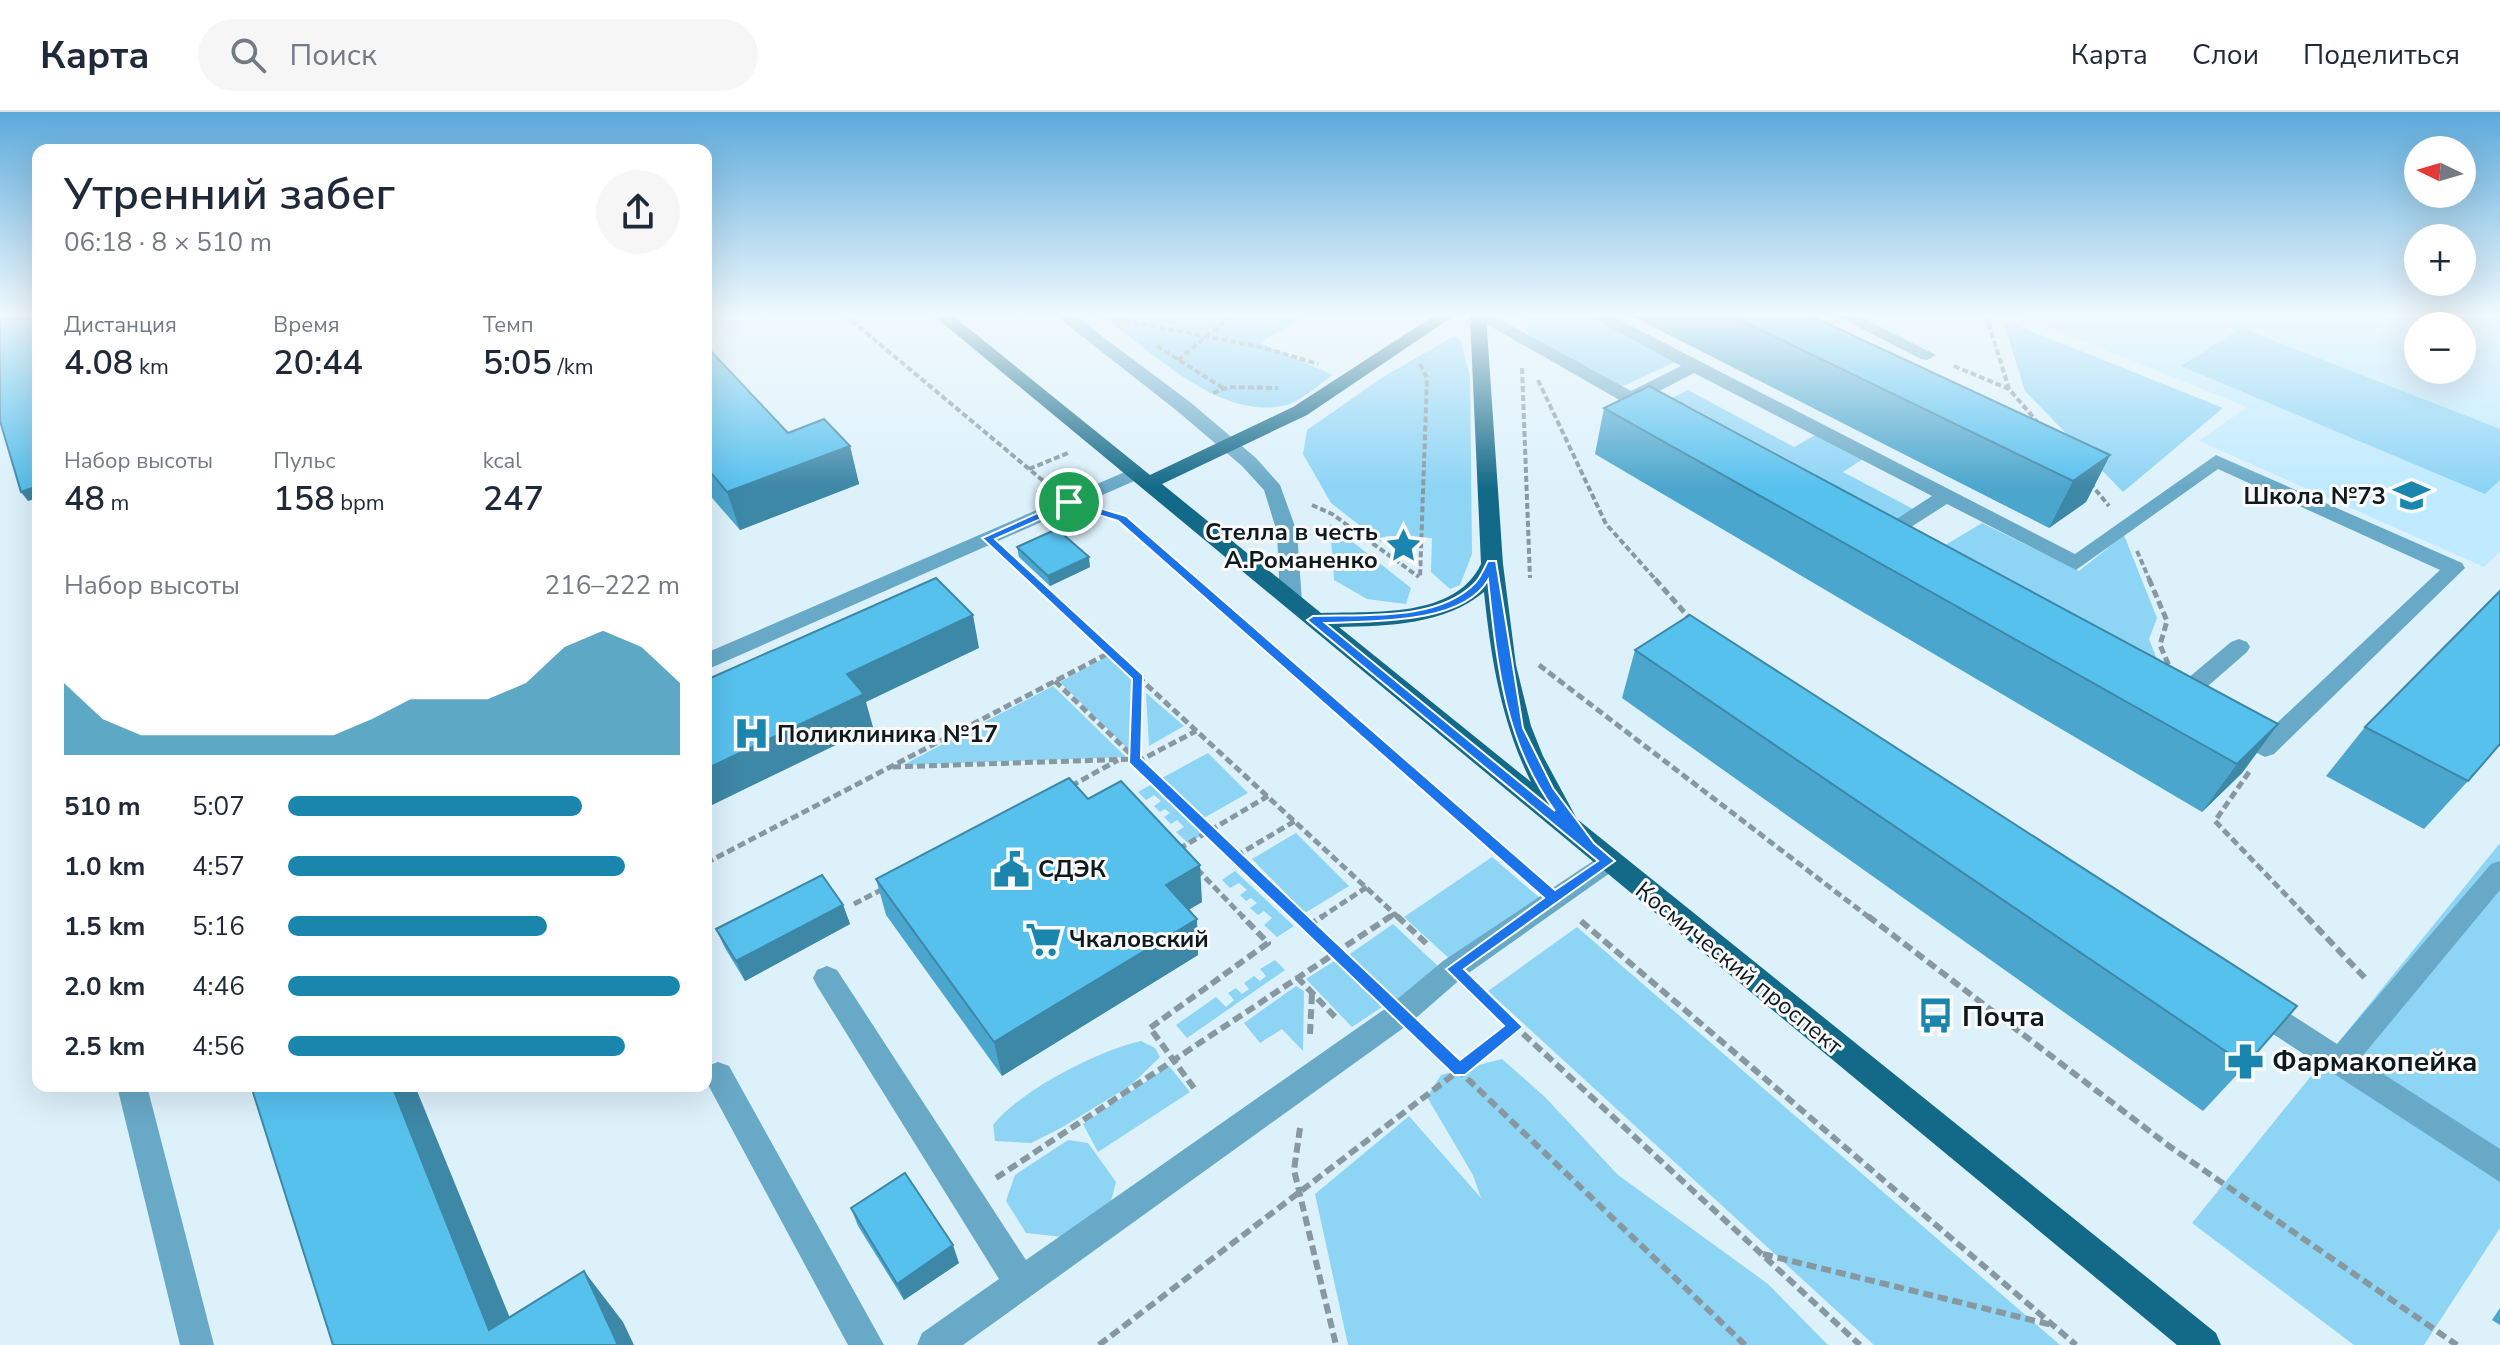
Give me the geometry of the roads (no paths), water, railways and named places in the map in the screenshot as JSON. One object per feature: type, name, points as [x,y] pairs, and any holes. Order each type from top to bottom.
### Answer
[{"type":"main road","name":"Космический проспект","points":[[1011,373],[2204,1345]]},
{"type":"main road","points":[[1141,479],[1300,411],[1361,373]]},
{"type":"main road","points":[[1481,373],[1492,564],[1501,645],[1517,728],[1547,790],[1599,854]]},
{"type":"main road","points":[[1302,611],[1408,615],[1451,604],[1480,585],[1492,564]]},
{"type":"street","points":[[1139,373],[1228,444],[1273,489],[1287,532],[1302,611]]},
{"type":"street","points":[[1582,373],[1672,422]]},
{"type":"street","points":[[1630,399],[1681,373]]},
{"type":"street","points":[[1707,373],[2076,563],[2216,461],[2454,568],[2265,748],[2174,696],[2239,647]]},
{"type":"street","points":[[712,659],[1069,502],[1141,479]]},
{"type":"street","points":[[1908,552],[1875,533],[1946,496]]},
{"type":"street","points":[[934,1345],[1399,1015],[1453,969],[1555,898],[1599,854]]},
{"type":"street","points":[[2340,1062],[2500,871]]},
{"type":"street","points":[[827,978],[1021,1283]]},
{"type":"street","points":[[2233,992],[2497,1158]]},
{"type":"street","points":[[718,1075],[867,1345]]},
{"type":"street","points":[[134,1092],[197,1345]]},
{"type":"place","name":"Школа №73","points":[[2412,496]]},
{"type":"place","name":"Стелла в честь А.Романенко","points":[[1404,546]]},
{"type":"place","name":"Поликлиника №17","points":[[751,734]]},
{"type":"place","name":"СДЭК","points":[[1012,869]]},
{"type":"place","name":"Чкаловский","points":[[1043,939]]},
{"type":"place","name":"Почта","points":[[1936,1016]]},
{"type":"place","name":"Фармакопейка","points":[[2246,1061]]}]
